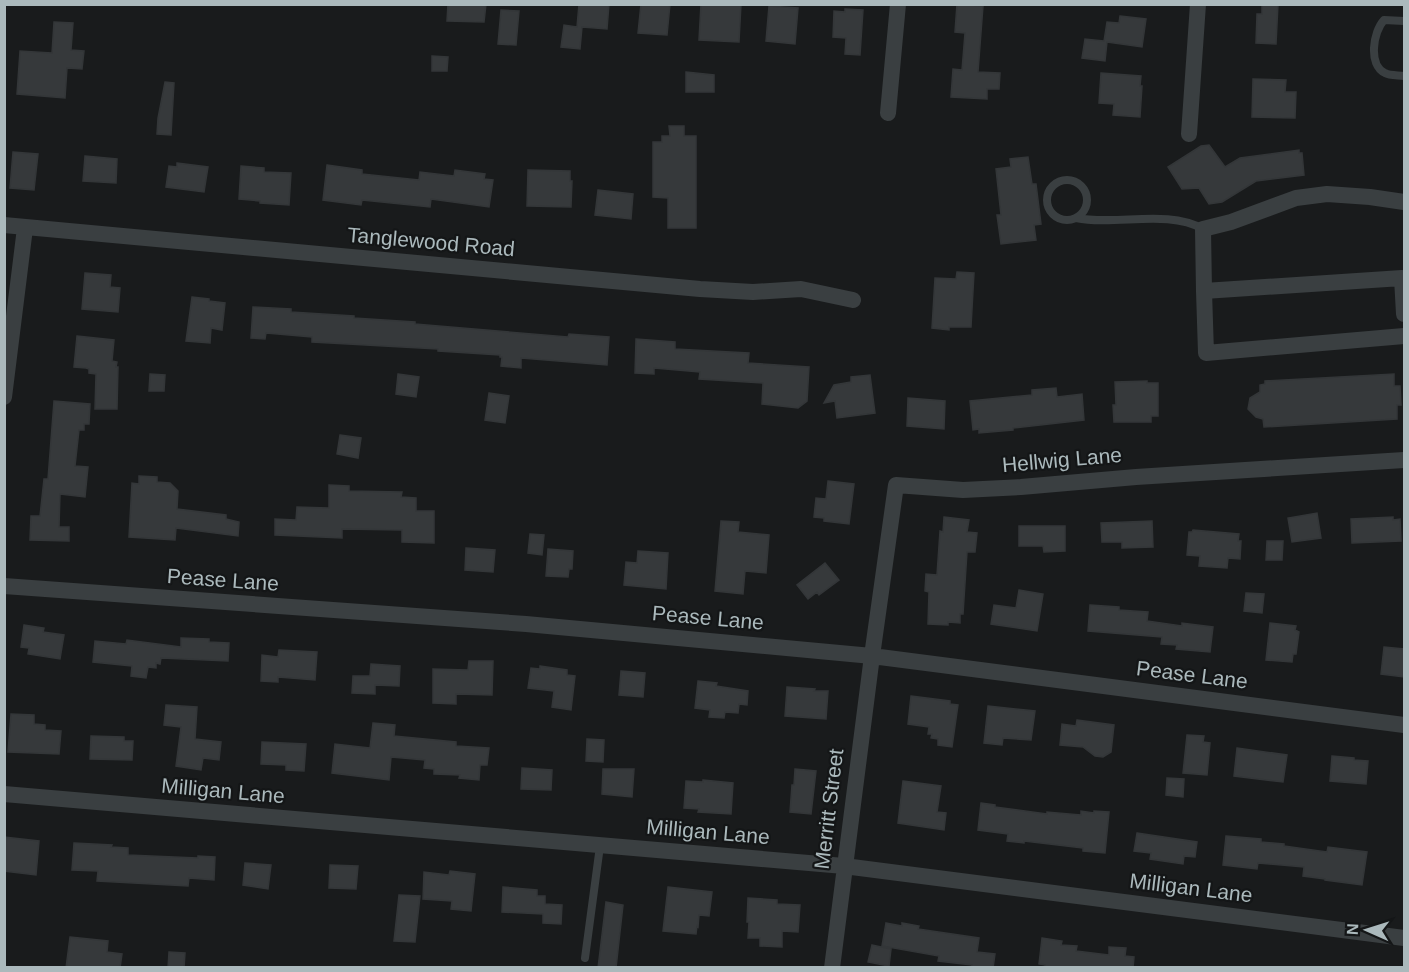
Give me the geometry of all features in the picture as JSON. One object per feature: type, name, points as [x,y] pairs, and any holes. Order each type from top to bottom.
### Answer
[{"type":"street","points":[[888,113],[898,4]]},
{"type":"street","points":[[1189,134],[1198,4]]},
{"type":"street","points":[[1404,202],[1327,194],[1296,198],[1231,222],[1203,229],[1206,353],[1404,336]]},
{"type":"street","name":"Tanglewood Road","points":[[4,225],[700,289],[753,292],[801,289],[853,300]]},
{"type":"street","points":[[4,398],[25,228]]},
{"type":"street","points":[[1204,291],[1402,278],[1404,314]]},
{"type":"street","name":"Hellwig Lane","points":[[872,656],[896,485],[963,490],[1404,460]]},
{"type":"street","name":"Pease Lane","points":[[4,586],[526,624],[872,656],[1404,725]]},
{"type":"street","name":"Merritt Street","points":[[832,968],[872,656]]},
{"type":"street","name":"Milligan Lane","points":[[4,794],[844,866],[1404,938]]},
{"type":"lane","points":[[1404,21],[1384,20],[1379,26],[1373,55],[1377,66],[1386,74],[1404,76]]},
{"type":"lane","points":[[1076,218],[1085,209],[1087,196],[1084,189],[1073,180],[1060,180],[1053,184],[1046,196],[1048,210],[1059,219],[1173,220],[1193,223],[1203,229]]},
{"type":"lane","points":[[585,958],[600,846]]},
{"type":"building","points":[[448,4],[486,4],[484,22],[447,21]]},
{"type":"building","points":[[579,4],[609,4],[607,29],[582,27],[580,49],[561,47],[564,25],[577,27]]},
{"type":"building","points":[[641,4],[670,4],[667,35],[638,33]]},
{"type":"building","points":[[701,4],[741,4],[739,42],[699,40]]},
{"type":"building","points":[[957,4],[983,6],[978,72],[1000,73],[999,89],[987,89],[987,99],[951,97],[953,69],[962,70],[965,33],[955,32]]},
{"type":"building","points":[[1262,4],[1278,4],[1276,44],[1256,43],[1257,14],[1262,14]]},
{"type":"building","points":[[769,6],[798,8],[795,44],[766,41]]},
{"type":"building","points":[[845,9],[863,10],[860,55],[845,54],[846,38],[833,37],[834,11],[845,12]]},
{"type":"building","points":[[501,10],[519,11],[516,45],[498,44]]},
{"type":"building","points":[[1120,16],[1146,19],[1142,47],[1107,42],[1105,61],[1082,58],[1085,39],[1104,41],[1107,22],[1119,23]]},
{"type":"building","points":[[54,22],[73,23],[71,50],[84,51],[82,69],[67,68],[65,98],[17,94],[20,51],[52,53]]},
{"type":"building","points":[[432,56],[448,57],[447,71],[432,71]]},
{"type":"building","points":[[686,72],[714,75],[714,92],[686,92]]},
{"type":"building","points":[[1101,73],[1141,76],[1140,117],[1113,115],[1114,104],[1099,103]]},
{"type":"building","points":[[1253,79],[1286,80],[1285,92],[1296,92],[1295,118],[1252,117]]},
{"type":"building","points":[[165,82],[174,83],[171,135],[157,134]]},
{"type":"building","points":[[669,126],[684,126],[684,136],[696,136],[696,228],[668,228],[668,198],[653,197],[653,142],[662,142],[662,136],[670,136]]},
{"type":"building","points":[[1209,145],[1225,167],[1240,158],[1299,150],[1299,153],[1302,153],[1304,175],[1256,181],[1222,202],[1209,204],[1199,188],[1182,189],[1168,167],[1201,146]]},
{"type":"building","points":[[13,152],[38,154],[34,190],[10,188]]},
{"type":"building","points":[[85,156],[117,159],[116,183],[83,181]]},
{"type":"building","points":[[1028,157],[1032,184],[1036,184],[1041,224],[1034,225],[1036,240],[1001,244],[997,215],[1001,215],[996,169],[1011,167],[1010,159]]},
{"type":"building","points":[[177,163],[208,167],[204,192],[166,187],[169,166],[177,167]]},
{"type":"building","points":[[327,165],[362,170],[362,174],[419,180],[420,172],[454,176],[455,170],[485,174],[484,179],[493,180],[489,207],[431,199],[430,207],[362,200],[361,205],[323,200]]},
{"type":"building","points":[[241,166],[264,168],[264,172],[291,173],[289,205],[239,199]]},
{"type":"building","points":[[528,170],[570,171],[571,207],[527,206]]},
{"type":"building","points":[[598,190],[633,194],[631,219],[595,215]]},
{"type":"building","points":[[957,272],[974,273],[971,327],[949,327],[949,330],[932,328],[935,278],[956,279]]},
{"type":"building","points":[[85,273],[111,275],[110,287],[120,288],[118,312],[82,309]]},
{"type":"building","points":[[192,297],[225,303],[222,330],[211,328],[210,343],[186,341]]},
{"type":"building","points":[[253,307],[568,337],[569,334],[609,337],[607,365],[521,358],[521,368],[501,366],[502,357],[500,355],[312,342],[312,337],[266,333],[265,339],[251,338]]},
{"type":"building","points":[[77,336],[114,340],[112,361],[117,362],[116,367],[118,367],[117,409],[95,409],[96,374],[89,373],[89,369],[86,368],[74,367]]},
{"type":"building","points":[[636,339],[675,342],[675,349],[749,353],[748,363],[809,367],[807,401],[798,408],[762,404],[763,383],[699,379],[700,372],[654,368],[654,374],[635,373]]},
{"type":"building","points":[[150,374],[165,375],[164,391],[149,391]]},
{"type":"building","points":[[398,374],[419,377],[416,397],[396,394]]},
{"type":"building","points":[[1394,374],[1394,386],[1400,386],[1401,405],[1397,405],[1397,419],[1264,427],[1263,419],[1256,417],[1248,409],[1250,398],[1260,392],[1260,385],[1265,384],[1265,381]]},
{"type":"building","points":[[870,375],[875,413],[837,418],[835,401],[824,403],[834,385],[851,382],[851,377]]},
{"type":"building","points":[[1147,381],[1147,383],[1158,383],[1158,416],[1151,416],[1151,422],[1114,422],[1115,382]]},
{"type":"building","points":[[1056,388],[1057,397],[1082,394],[1084,420],[1013,428],[1013,430],[979,433],[979,429],[973,430],[970,401],[1032,395],[1032,390]]},
{"type":"building","points":[[489,393],[509,396],[505,423],[485,420]]},
{"type":"building","points":[[908,398],[945,401],[944,429],[907,426]]},
{"type":"building","points":[[54,401],[90,404],[89,424],[84,424],[84,430],[79,430],[75,466],[88,467],[85,497],[60,494],[59,527],[69,527],[69,541],[30,540],[31,516],[40,516],[44,479],[48,479]]},
{"type":"building","points":[[340,435],[361,438],[358,458],[337,454]]},
{"type":"building","points":[[139,476],[157,477],[157,482],[170,483],[178,491],[177,509],[226,515],[226,519],[239,522],[238,536],[176,528],[175,540],[129,537],[132,483],[139,484]]},
{"type":"building","points":[[828,481],[854,484],[849,524],[824,521],[824,518],[814,517],[816,498],[826,499]]},
{"type":"building","points":[[329,485],[349,486],[349,491],[402,492],[401,497],[416,498],[416,511],[434,511],[434,543],[402,542],[402,530],[342,529],[342,538],[275,535],[275,519],[296,520],[297,507],[329,508]]},
{"type":"building","points":[[1317,513],[1321,538],[1292,542],[1288,518]]},
{"type":"building","points":[[944,517],[969,520],[967,532],[977,533],[975,552],[967,552],[963,614],[960,614],[960,623],[928,624],[929,592],[925,591],[926,574],[937,575],[940,531],[943,532]]},
{"type":"building","points":[[1393,517],[1393,520],[1400,519],[1401,541],[1352,543],[1351,519]]},
{"type":"building","points":[[721,521],[739,522],[738,532],[769,535],[766,573],[745,571],[743,594],[715,591]]},
{"type":"building","points":[[1152,521],[1153,547],[1122,548],[1122,542],[1102,542],[1101,523]]},
{"type":"building","points":[[1019,526],[1065,526],[1065,551],[1044,552],[1043,546],[1019,546]]},
{"type":"building","points":[[1193,530],[1239,534],[1240,559],[1228,558],[1227,568],[1199,566],[1200,556],[1187,555],[1189,532]]},
{"type":"building","points":[[530,534],[544,535],[542,555],[528,553]]},
{"type":"building","points":[[1267,541],[1283,541],[1282,560],[1266,560]]},
{"type":"building","points":[[466,548],[495,550],[493,572],[465,570]]},
{"type":"building","points":[[548,549],[573,551],[572,569],[569,569],[568,577],[546,576]]},
{"type":"building","points":[[638,551],[668,553],[666,589],[624,585],[626,562],[637,563]]},
{"type":"building","points":[[825,563],[839,580],[819,595],[817,592],[808,599],[797,585]]},
{"type":"building","points":[[1019,590],[1043,594],[1037,631],[991,624],[994,605],[1016,608]]},
{"type":"building","points":[[1246,593],[1264,594],[1262,613],[1244,611]]},
{"type":"building","points":[[1090,605],[1148,612],[1147,621],[1182,626],[1182,623],[1213,627],[1210,652],[1176,649],[1177,645],[1161,644],[1162,637],[1088,631]]},
{"type":"building","points":[[1270,623],[1296,626],[1295,630],[1299,632],[1296,654],[1293,654],[1292,662],[1266,660]]},
{"type":"building","points":[[24,625],[44,628],[43,632],[64,635],[60,659],[28,654],[29,648],[21,647]]},
{"type":"building","points":[[181,638],[209,639],[209,642],[229,643],[228,661],[161,658],[160,664],[156,663],[156,668],[148,667],[146,678],[131,676],[132,666],[93,662],[95,641],[126,644],[127,640],[181,647]]},
{"type":"building","points":[[1384,647],[1404,649],[1404,677],[1381,674]]},
{"type":"building","points":[[279,650],[317,652],[315,680],[278,677],[278,682],[261,681],[262,655],[278,657]]},
{"type":"building","points":[[469,661],[493,661],[492,695],[456,694],[456,704],[433,703],[433,669],[468,670]]},
{"type":"building","points":[[371,664],[400,666],[399,686],[375,685],[375,694],[352,693],[353,676],[370,676]]},
{"type":"building","points":[[540,666],[567,670],[567,675],[575,676],[571,710],[552,707],[554,691],[528,688],[531,668],[540,669]]},
{"type":"building","points":[[621,671],[645,673],[643,697],[619,695]]},
{"type":"building","points":[[698,681],[748,691],[747,705],[739,704],[738,713],[725,712],[724,718],[709,717],[710,710],[695,708]]},
{"type":"building","points":[[787,687],[828,691],[826,719],[785,716]]},
{"type":"building","points":[[911,696],[950,701],[950,704],[958,705],[952,747],[938,745],[938,739],[931,738],[932,734],[928,734],[929,727],[908,724]]},
{"type":"building","points":[[166,705],[197,707],[195,739],[221,742],[219,760],[203,758],[201,770],[176,766],[181,727],[164,725]]},
{"type":"building","points":[[988,706],[1035,711],[1031,740],[1003,738],[1002,745],[984,743]]},
{"type":"building","points":[[11,714],[34,715],[34,724],[45,725],[45,730],[61,731],[59,754],[8,752]]},
{"type":"building","points":[[1077,720],[1114,725],[1111,752],[1103,757],[1095,756],[1083,747],[1060,745],[1062,724],[1076,726]]},
{"type":"building","points":[[373,723],[395,725],[394,736],[456,742],[456,746],[489,748],[487,765],[480,765],[479,780],[459,778],[460,775],[434,774],[434,769],[424,768],[425,760],[391,757],[389,780],[332,773],[335,744],[370,748]]},
{"type":"building","points":[[1187,735],[1204,736],[1203,742],[1210,743],[1207,775],[1183,773]]},
{"type":"building","points":[[91,736],[124,737],[124,741],[133,741],[132,760],[90,759]]},
{"type":"building","points":[[587,739],[604,740],[603,762],[586,761]]},
{"type":"building","points":[[262,742],[306,744],[304,771],[286,770],[286,765],[261,764]]},
{"type":"building","points":[[1237,748],[1287,755],[1283,782],[1234,776]]},
{"type":"building","points":[[1332,756],[1368,761],[1366,784],[1330,781]]},
{"type":"building","points":[[522,768],[552,770],[551,790],[521,789]]},
{"type":"building","points":[[603,769],[634,769],[632,797],[602,794]]},
{"type":"building","points":[[795,769],[816,771],[811,814],[790,812]]},
{"type":"building","points":[[1167,778],[1184,779],[1183,797],[1166,795]]},
{"type":"building","points":[[703,780],[733,783],[731,814],[698,812],[699,809],[684,808],[686,781],[703,782]]},
{"type":"building","points":[[903,781],[941,786],[937,812],[946,813],[944,830],[898,823]]},
{"type":"building","points":[[981,803],[1047,814],[1047,812],[1081,815],[1081,811],[1109,812],[1105,853],[1083,851],[1083,848],[1007,841],[1008,834],[978,830]]},
{"type":"building","points":[[1137,833],[1197,842],[1195,857],[1184,856],[1183,864],[1150,859],[1151,853],[1134,851]]},
{"type":"building","points":[[1226,836],[1261,839],[1261,842],[1327,852],[1328,847],[1367,852],[1362,885],[1303,876],[1304,867],[1258,863],[1257,869],[1223,865]]},
{"type":"building","points":[[4,837],[39,841],[36,875],[4,871]]},
{"type":"building","points":[[74,843],[128,848],[128,855],[215,857],[214,880],[189,878],[188,886],[97,881],[98,871],[72,870]]},
{"type":"building","points":[[245,863],[271,865],[268,889],[243,885]]},
{"type":"building","points":[[330,865],[358,866],[356,889],[329,888]]},
{"type":"building","points":[[450,871],[475,874],[471,911],[451,909],[452,901],[423,899],[424,872],[449,875]]},
{"type":"building","points":[[503,887],[537,890],[537,896],[545,896],[545,904],[562,905],[561,924],[543,923],[543,914],[502,912]]},
{"type":"building","points":[[668,887],[712,892],[709,916],[699,915],[696,934],[663,931]]},
{"type":"building","points":[[399,895],[420,896],[415,942],[394,941]]},
{"type":"building","points":[[748,898],[777,900],[777,904],[800,905],[798,932],[782,931],[782,947],[760,946],[760,938],[748,938]]},
{"type":"building","points":[[606,902],[623,905],[616,968],[598,968]]},
{"type":"building","points":[[886,923],[902,926],[902,923],[919,926],[918,929],[979,938],[977,952],[995,954],[993,968],[971,968],[972,965],[938,961],[939,956],[882,946]]},
{"type":"building","points":[[70,937],[108,941],[107,952],[122,954],[120,968],[66,968]]},
{"type":"building","points":[[1042,938],[1062,941],[1061,945],[1077,946],[1076,951],[1109,955],[1109,947],[1126,948],[1125,956],[1134,957],[1133,968],[1045,968],[1045,965],[1039,964]]},
{"type":"building","points":[[872,945],[891,949],[889,966],[868,962]]},
{"type":"building","points":[[169,952],[185,953],[184,968],[168,968]]}]
